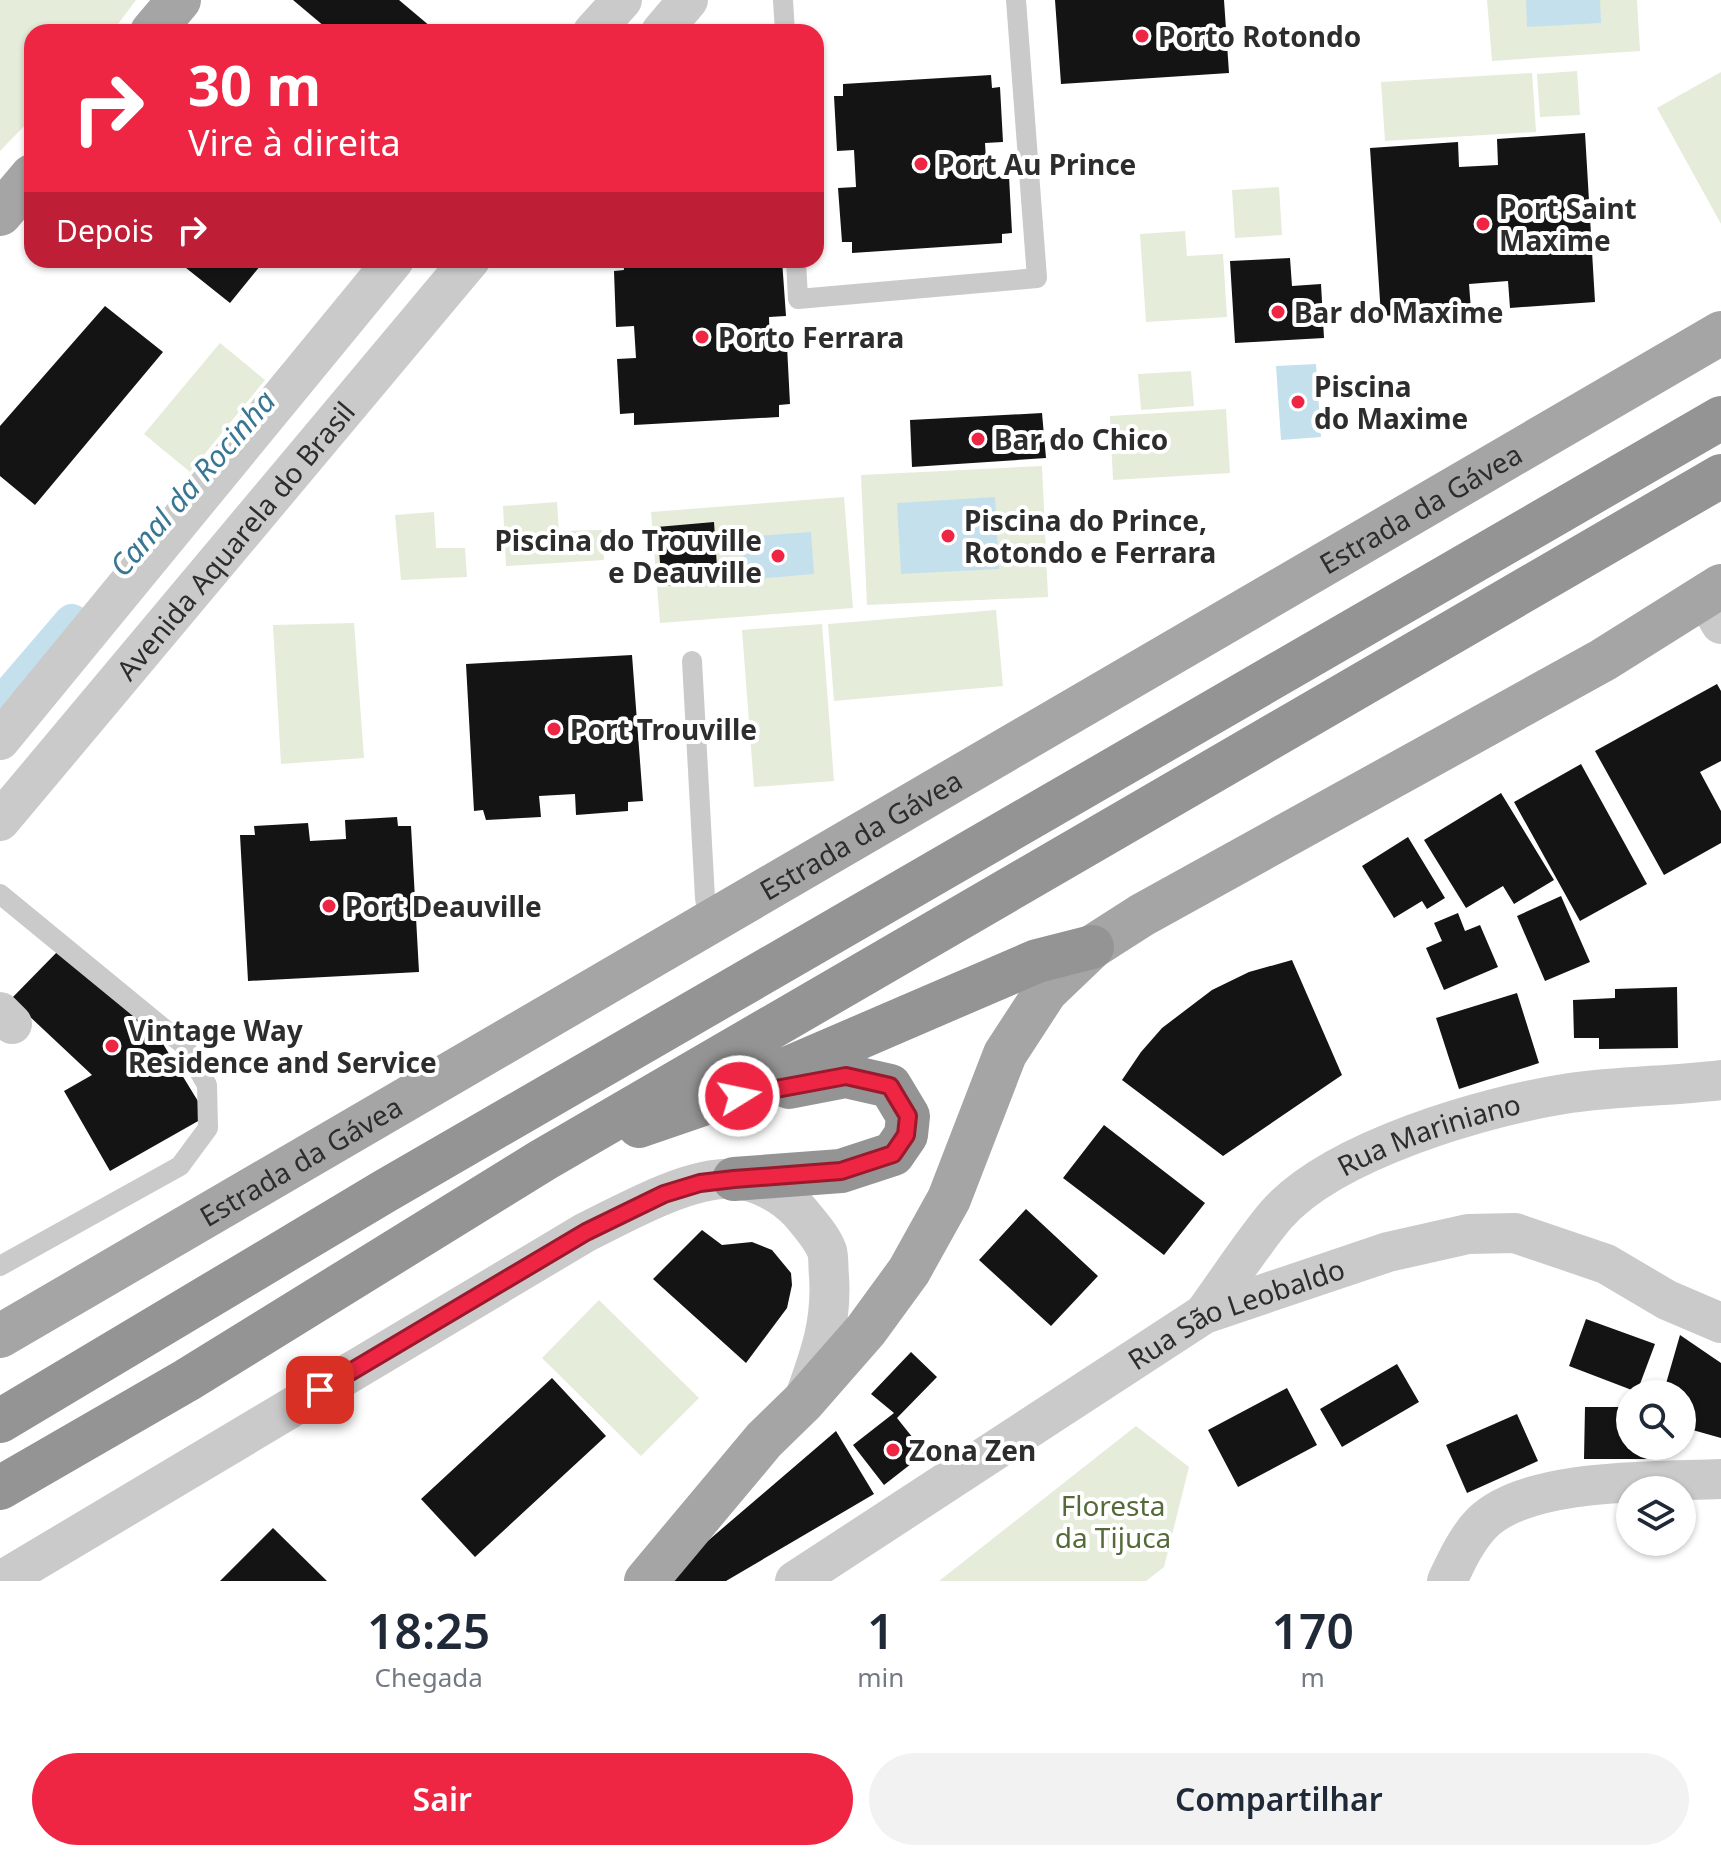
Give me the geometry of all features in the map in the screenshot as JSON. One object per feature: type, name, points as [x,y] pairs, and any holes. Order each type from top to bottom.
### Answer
[{"type":"highway","points":[[0,1421],[385,1191],[1719,419]]},
{"type":"highway","points":[[0,1488],[187,1380],[543,1160],[1721,476]]},
{"type":"highway","points":[[543,1160],[712,1101],[1037,961],[1092,947]]},
{"type":"highway","points":[[712,1101],[846,1076],[890,1086],[908,1116],[906,1135],[893,1154],[841,1171],[734,1179]]},
{"type":"main road","points":[[159,24],[179,0]]},
{"type":"main road","points":[[0,214],[24,186]]},
{"type":"main road","name":"Estrada da Gávea","points":[[0,1336],[1721,333]]},
{"type":"main road","points":[[646,1581],[764,1440],[803,1402],[866,1330],[909,1271],[949,1199],[1005,1054],[1046,991],[1092,947],[1142,915],[1603,660],[1716,602]]},
{"type":"street","points":[[600,24],[622,0]]},
{"type":"street","points":[[668,24],[688,0]]},
{"type":"street","name":"Avenida Aquarela do Brasil","points":[[0,740],[387,268]]},
{"type":"street","name":"Avenida Aquarela do Brasil","points":[[0,821],[463,268]]},
{"type":"street","name":"Rua Mariniano","points":[[1204,1314],[1277,1214],[1320,1179],[1363,1156],[1420,1133],[1516,1102],[1571,1093],[1721,1080]]},
{"type":"street","points":[[1,1581],[586,1232],[664,1194],[700,1183],[734,1179],[766,1187],[787,1198],[808,1221],[827,1251],[831,1303],[826,1337],[803,1402]]},
{"type":"street","name":"Rua São Leobaldo","points":[[795,1581],[1204,1314],[1388,1252],[1468,1234],[1515,1233],[1606,1264],[1667,1300],[1721,1323]]},
{"type":"street","points":[[1447,1581],[1456,1560],[1482,1523],[1515,1501],[1558,1490],[1721,1479]]},
{"type":"lane","points":[[783,0],[784,24]]},
{"type":"lane","points":[[796,268],[798,299],[1037,278],[1016,0]]},
{"type":"lane","points":[[692,661],[705,898],[709,921]]},
{"type":"lane","points":[[0,894],[184,1045],[207,1085],[208,1128],[180,1166],[0,1266]]},
{"type":"green space","points":[[0,0],[136,0],[118,24],[24,24],[24,126],[0,151]]},
{"type":"green space","points":[[1487,0],[1637,0],[1640,51],[1492,61]]},
{"type":"green space","points":[[1577,71],[1580,115],[1540,117],[1537,74]]},
{"type":"green space","points":[[1721,72],[1721,224],[1657,108]]},
{"type":"green space","points":[[1532,73],[1536,132],[1385,141],[1381,82]]},
{"type":"green space","points":[[1279,187],[1282,235],[1235,238],[1232,190]]},
{"type":"green space","points":[[1185,231],[1187,256],[1223,254],[1227,317],[1146,322],[1140,234]]},
{"type":"green space","points":[[220,343],[265,380],[190,472],[144,434]]},
{"type":"green space","points":[[1191,371],[1194,406],[1141,410],[1138,374]]},
{"type":"green space","points":[[1226,409],[1230,473],[1113,480],[1110,416]]},
{"type":"green space","points":[[1042,466],[1048,597],[867,605],[861,475]]},
{"type":"green space","points":[[844,497],[853,608],[660,623],[651,512]]},
{"type":"green space","points":[[557,502],[559,531],[602,530],[604,560],[506,566],[503,506]]},
{"type":"green space","points":[[434,512],[436,548],[465,548],[467,577],[401,580],[395,515]]},
{"type":"green space","points":[[996,610],[1003,686],[834,701],[828,624]]},
{"type":"green space","points":[[354,623],[364,758],[281,764],[273,625]]},
{"type":"green space","points":[[822,624],[834,781],[754,787],[742,630]]},
{"type":"green space","points":[[599,1300],[699,1398],[641,1456],[542,1358]]},
{"type":"green space","name":"Floresta da Tijuca","points":[[1136,1426],[1189,1467],[1164,1567],[1146,1581],[939,1581]]},
{"type":"water","points":[[1526,0],[1600,0],[1601,23],[1527,27]]},
{"type":"water","name":"Piscina do Maxime","points":[[1316,364],[1321,437],[1281,440],[1276,366]]},
{"type":"water","name":"Piscina do Prince, Rotondo e Ferrara","points":[[995,497],[999,569],[901,574],[897,503]]},
{"type":"water","name":"Piscina do Trouville e Deauville","points":[[811,532],[814,574],[745,580],[742,537]]},
{"type":"building","points":[[293,0],[399,0],[428,24],[322,24]]},
{"type":"building","name":"Porto Rotondo","points":[[1055,0],[1224,0],[1229,73],[1061,84]]},
{"type":"building","name":"Port Au Prince","points":[[991,75],[992,88],[1000,87],[1003,142],[985,143],[987,177],[1009,176],[1012,233],[1002,234],[1002,243],[852,253],[852,242],[842,242],[838,188],[856,187],[854,150],[837,151],[834,96],[843,96],[843,84]]},
{"type":"building","name":"Port Saint Maxime","points":[[1585,133],[1595,302],[1510,308],[1508,281],[1469,284],[1471,310],[1381,316],[1370,148],[1458,142],[1459,167],[1498,165],[1497,139]]},
{"type":"building","name":"Bar do Maxime","points":[[1290,258],[1292,286],[1321,284],[1324,338],[1235,343],[1230,261]]},
{"type":"building","points":[[186,268],[258,268],[230,303]]},
{"type":"building","name":"Porto Ferrara","points":[[783,268],[786,316],[769,317],[770,347],[787,346],[790,404],[779,405],[779,417],[634,425],[634,413],[620,414],[617,359],[636,358],[634,326],[616,327],[614,271]]},
{"type":"building","points":[[105,306],[163,352],[35,505],[0,476],[0,426]]},
{"type":"building","name":"Bar do Chico","points":[[1042,413],[1046,458],[912,467],[910,420]]},
{"type":"building","points":[[714,522],[718,582],[662,586],[657,527]]},
{"type":"building","name":"Port Trouville","points":[[632,655],[643,801],[628,802],[628,811],[576,815],[575,794],[539,796],[541,817],[486,820],[483,810],[474,811],[466,664]]},
{"type":"building","points":[[1717,684],[1721,691],[1721,761],[1700,772],[1721,811],[1721,843],[1664,875],[1595,751]]},
{"type":"building","points":[[1581,764],[1647,884],[1580,921],[1514,802]]},
{"type":"building","points":[[1501,793],[1554,880],[1514,904],[1503,886],[1466,908],[1424,840]]},
{"type":"building","name":"Port Deauville","points":[[397,817],[398,826],[411,826],[419,972],[248,981],[240,835],[255,835],[254,826],[308,823],[310,841],[346,839],[345,820]]},
{"type":"building","points":[[1408,837],[1445,898],[1427,909],[1422,901],[1394,918],[1362,866]]},
{"type":"building","points":[[1561,896],[1590,962],[1545,981],[1517,916]]},
{"type":"building","points":[[1458,913],[1465,931],[1480,925],[1498,967],[1444,990],[1426,948],[1442,941],[1434,923]]},
{"type":"building","name":"Vintage Way Residence and Service","points":[[58,951],[146,1016],[207,1116],[110,1171],[64,1091],[92,1075],[11,999]]},
{"type":"building","points":[[1292,960],[1342,1075],[1223,1156],[1122,1080],[1162,1028],[1212,990],[1249,972]]},
{"type":"building","points":[[1677,987],[1678,1048],[1599,1049],[1599,1038],[1574,1038],[1573,1000],[1615,998],[1615,989]]},
{"type":"building","points":[[1517,993],[1539,1063],[1459,1089],[1436,1018]]},
{"type":"building","points":[[1104,1125],[1205,1203],[1164,1255],[1063,1178]]},
{"type":"building","points":[[1026,1209],[1098,1276],[1051,1326],[979,1260]]},
{"type":"building","points":[[702,1230],[722,1245],[752,1242],[772,1250],[791,1273],[787,1308],[746,1363],[653,1279]]},
{"type":"building","points":[[1586,1319],[1655,1344],[1642,1380],[1616,1380],[1616,1384],[1569,1366]]},
{"type":"building","points":[[1680,1335],[1721,1363],[1721,1438],[1696,1431],[1696,1380],[1667,1380]]},
{"type":"building","points":[[911,1352],[937,1377],[897,1418],[925,1453],[884,1485],[853,1445],[894,1413],[871,1394]]},
{"type":"building","points":[[1397,1364],[1419,1402],[1342,1447],[1320,1409]]},
{"type":"building","points":[[552,1378],[606,1436],[475,1557],[421,1499]]},
{"type":"building","points":[[1287,1388],[1317,1445],[1238,1487],[1208,1430]]},
{"type":"building","points":[[1585,1407],[1616,1407],[1616,1459],[1584,1459]]},
{"type":"building","points":[[1517,1414],[1538,1461],[1467,1493],[1446,1445]]},
{"type":"building","points":[[836,1431],[874,1494],[726,1581],[661,1581]]},
{"type":"building","points":[[273,1528],[327,1581],[220,1581]]},
{"type":"waterway","name":"Canal da Rocinha","points":[[0,706],[72,622]]},
{"type":"place","name":"Porto Rotondo","points":[[1142,36]]},
{"type":"place","name":"Port Au Prince","points":[[921,164]]},
{"type":"place","name":"Port Saint Maxime","points":[[1483,224]]},
{"type":"place","name":"Bar do Maxime","points":[[1278,312]]},
{"type":"place","name":"Porto Ferrara","points":[[702,337]]},
{"type":"place","name":"Piscina do Maxime","points":[[1298,402]]},
{"type":"place","name":"Bar do Chico","points":[[978,439]]},
{"type":"place","name":"Piscina do Prince, Rotondo e Ferrara","points":[[948,536]]},
{"type":"place","name":"Piscina do Trouville e Deauville","points":[[778,556]]},
{"type":"place","name":"Port Trouville","points":[[554,729]]},
{"type":"place","name":"Port Deauville","points":[[329,906]]},
{"type":"place","name":"Vintage Way Residence and Service","points":[[112,1046]]},
{"type":"place","name":"Zona Zen","points":[[893,1450]]},
{"type":"route","points":[[320,1390],[586,1232],[664,1194],[700,1183],[841,1171],[893,1154],[906,1135],[908,1116],[890,1086],[846,1076],[739,1096]]}]
